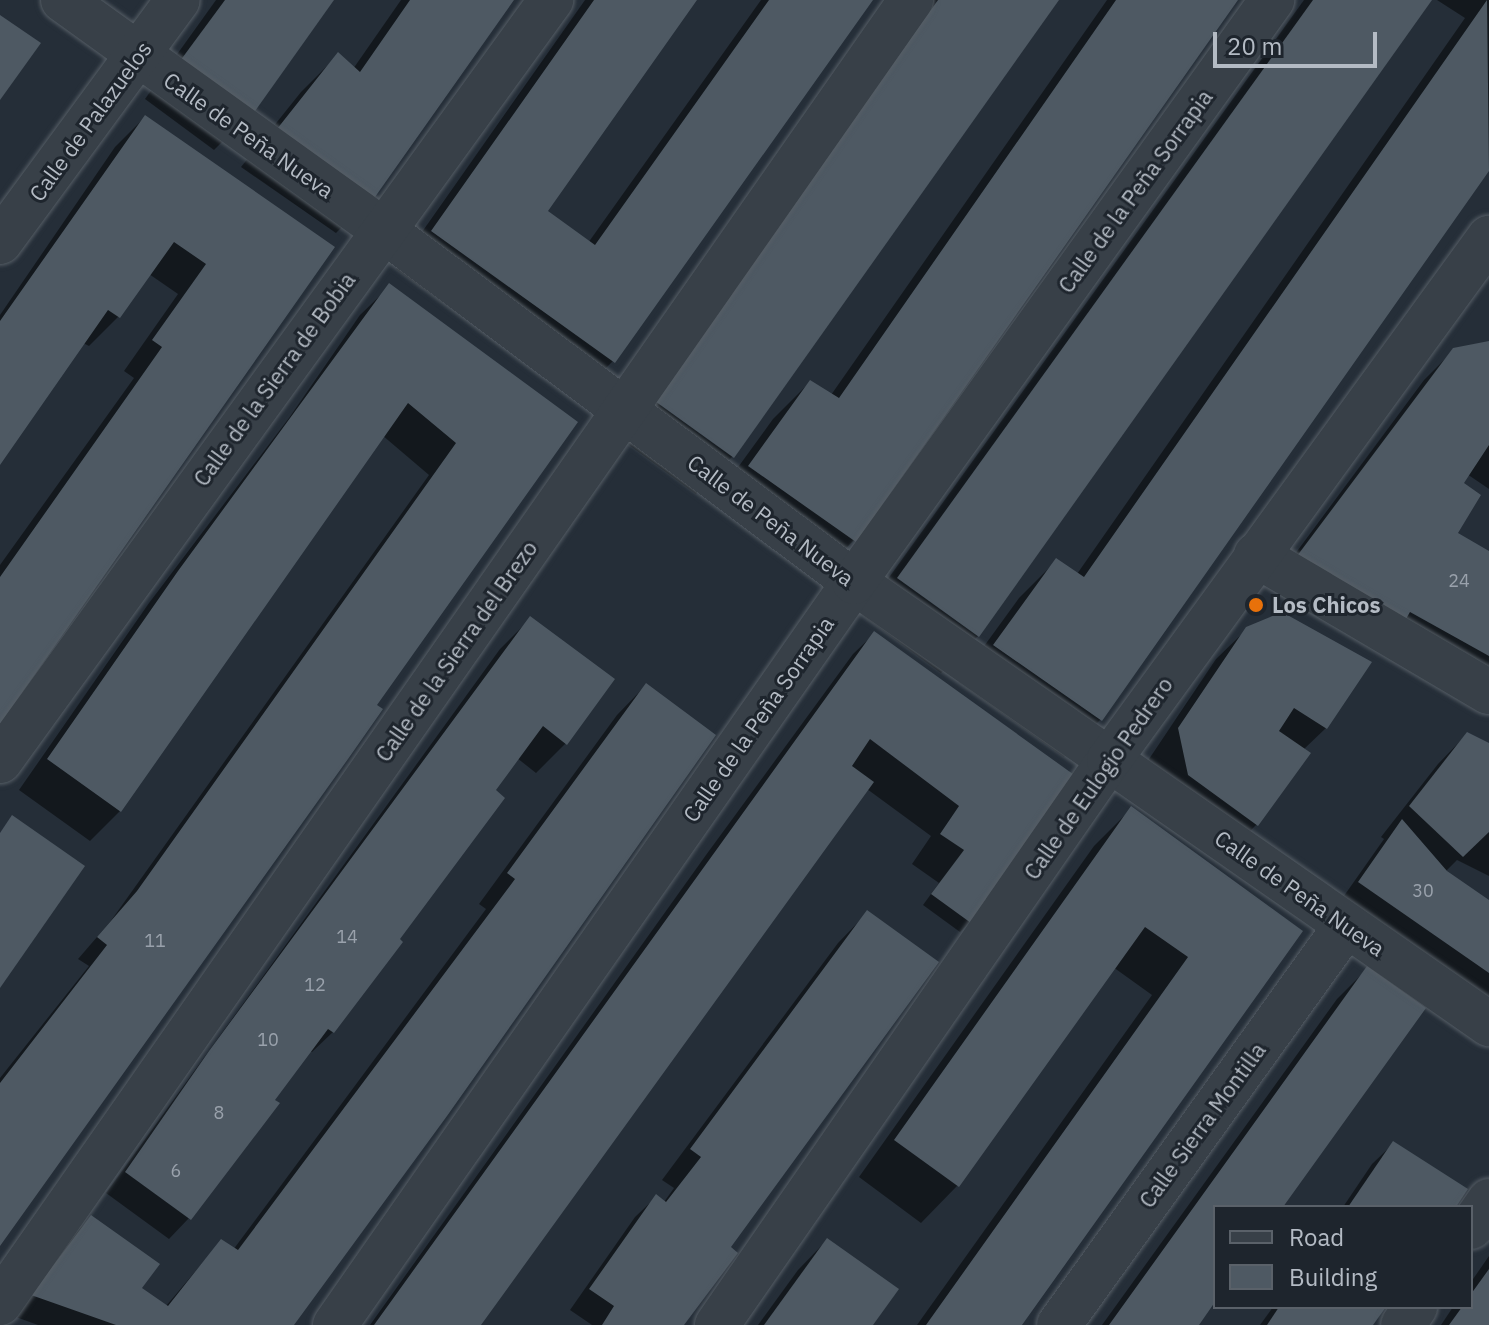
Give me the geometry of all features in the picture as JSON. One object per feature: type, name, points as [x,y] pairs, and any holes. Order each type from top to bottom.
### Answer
[{"type":"street","name":"Calle de Peña Nueva","points":[[63,0],[382,229],[854,582],[1489,1024]]},
{"type":"street","name":"Calle de Palazuelos","points":[[0,242],[178,0]]},
{"type":"street","name":"Calle de la Sierra de Bobia","points":[[0,761],[382,229],[551,0]]},
{"type":"street","name":"Calle de la Sierra del Brezo","points":[[0,1303],[911,0]]},
{"type":"street","name":"Calle de la Peña Sorrapia","points":[[335,1325],[854,582],[1272,0]]},
{"type":"street","name":"Calle de Eulogio Pedrero","points":[[717,1325],[1109,760],[1256,555],[1482,259]]},
{"type":"street","points":[[1256,555],[1489,692]]},
{"type":"street","name":"Calle Sierra Montilla","points":[[1059,1325],[1346,925]]},
{"type":"street","points":[[1473,1224],[1489,1201]]},
{"type":"building","points":[[225,0],[334,0],[253,114],[180,61]]},
{"type":"building","points":[[410,0],[514,0],[375,197],[277,129],[338,52],[360,72]]},
{"type":"building","points":[[594,0],[697,0],[548,211],[595,245],[769,0],[873,0],[615,363],[431,231]]},
{"type":"building","points":[[938,0],[1059,0],[734,458],[652,399]]},
{"type":"building","points":[[1116,0],[1238,0],[856,542],[748,466],[810,380],[839,398]]},
{"type":"building","points":[[1313,0],[1432,0],[979,637],[897,578]]},
{"type":"building","points":[[1487,0],[1489,171],[1102,721],[993,645],[1056,558],[1084,577]]},
{"type":"building","points":[[0,15],[41,43],[0,100]]},
{"type":"building","points":[[145,115],[335,247],[0,724],[0,577],[162,347],[152,340],[206,264],[174,242],[120,318],[108,310],[0,465],[0,321]]},
{"type":"building","points":[[389,283],[578,422],[377,705],[383,709],[348,759],[0,1246],[0,1083],[107,945],[97,937],[137,891],[456,443],[408,403],[121,812],[47,759],[178,571]]},
{"type":"building","points":[[1489,341],[1489,445],[1464,483],[1481,495],[1458,533],[1489,551],[1489,656],[1410,612],[1403,624],[1294,560],[1453,348]]},
{"type":"building","points":[[1282,612],[1372,662],[1327,729],[1294,708],[1279,731],[1311,753],[1258,826],[1188,775],[1178,728],[1246,627]]},
{"type":"building","points":[[530,616],[615,679],[567,745],[543,726],[496,790],[505,798],[400,939],[403,942],[334,1033],[328,1029],[275,1100],[280,1103],[191,1220],[125,1172],[209,1051]]},
{"type":"building","points":[[874,631],[1077,777],[971,923],[931,894],[964,850],[940,834],[959,806],[870,739],[852,766],[874,782],[481,1325],[374,1325]]},
{"type":"building","points":[[646,683],[716,735],[447,1116],[294,1325],[116,1325],[31,1295],[91,1215],[160,1264],[142,1288],[168,1306],[221,1239],[238,1250],[515,879],[507,873]]},
{"type":"building","points":[[1467,732],[1489,743],[1489,832],[1463,857],[1409,806]]},
{"type":"building","points":[[1131,806],[1303,931],[1022,1325],[926,1325],[1188,957],[1145,927],[959,1187],[894,1140]]},
{"type":"building","points":[[12,815],[85,866],[0,988],[0,833]]},
{"type":"building","points":[[1402,819],[1447,871],[1489,900],[1489,973],[1358,882]]},
{"type":"building","points":[[867,910],[939,962],[731,1247],[738,1253],[684,1325],[602,1325],[614,1306],[589,1289],[656,1194],[666,1202],[701,1157],[690,1149]]},
{"type":"building","points":[[1367,966],[1426,1008],[1284,1205],[1213,1205],[1213,1305],[1199,1325],[1109,1325]]},
{"type":"building","points":[[1393,1141],[1468,1189],[1457,1205],[1349,1205]]},
{"type":"building","points":[[827,1238],[899,1289],[873,1325],[764,1325]]},
{"type":"building","points":[[1489,1269],[1489,1325],[1449,1325],[1461,1309],[1473,1309],[1473,1291]]},
{"type":"building","points":[[1278,1309],[1385,1309],[1373,1325],[1267,1325]]},
{"type":"place","name":"Los Chicos","points":[[1256,605]]}]
